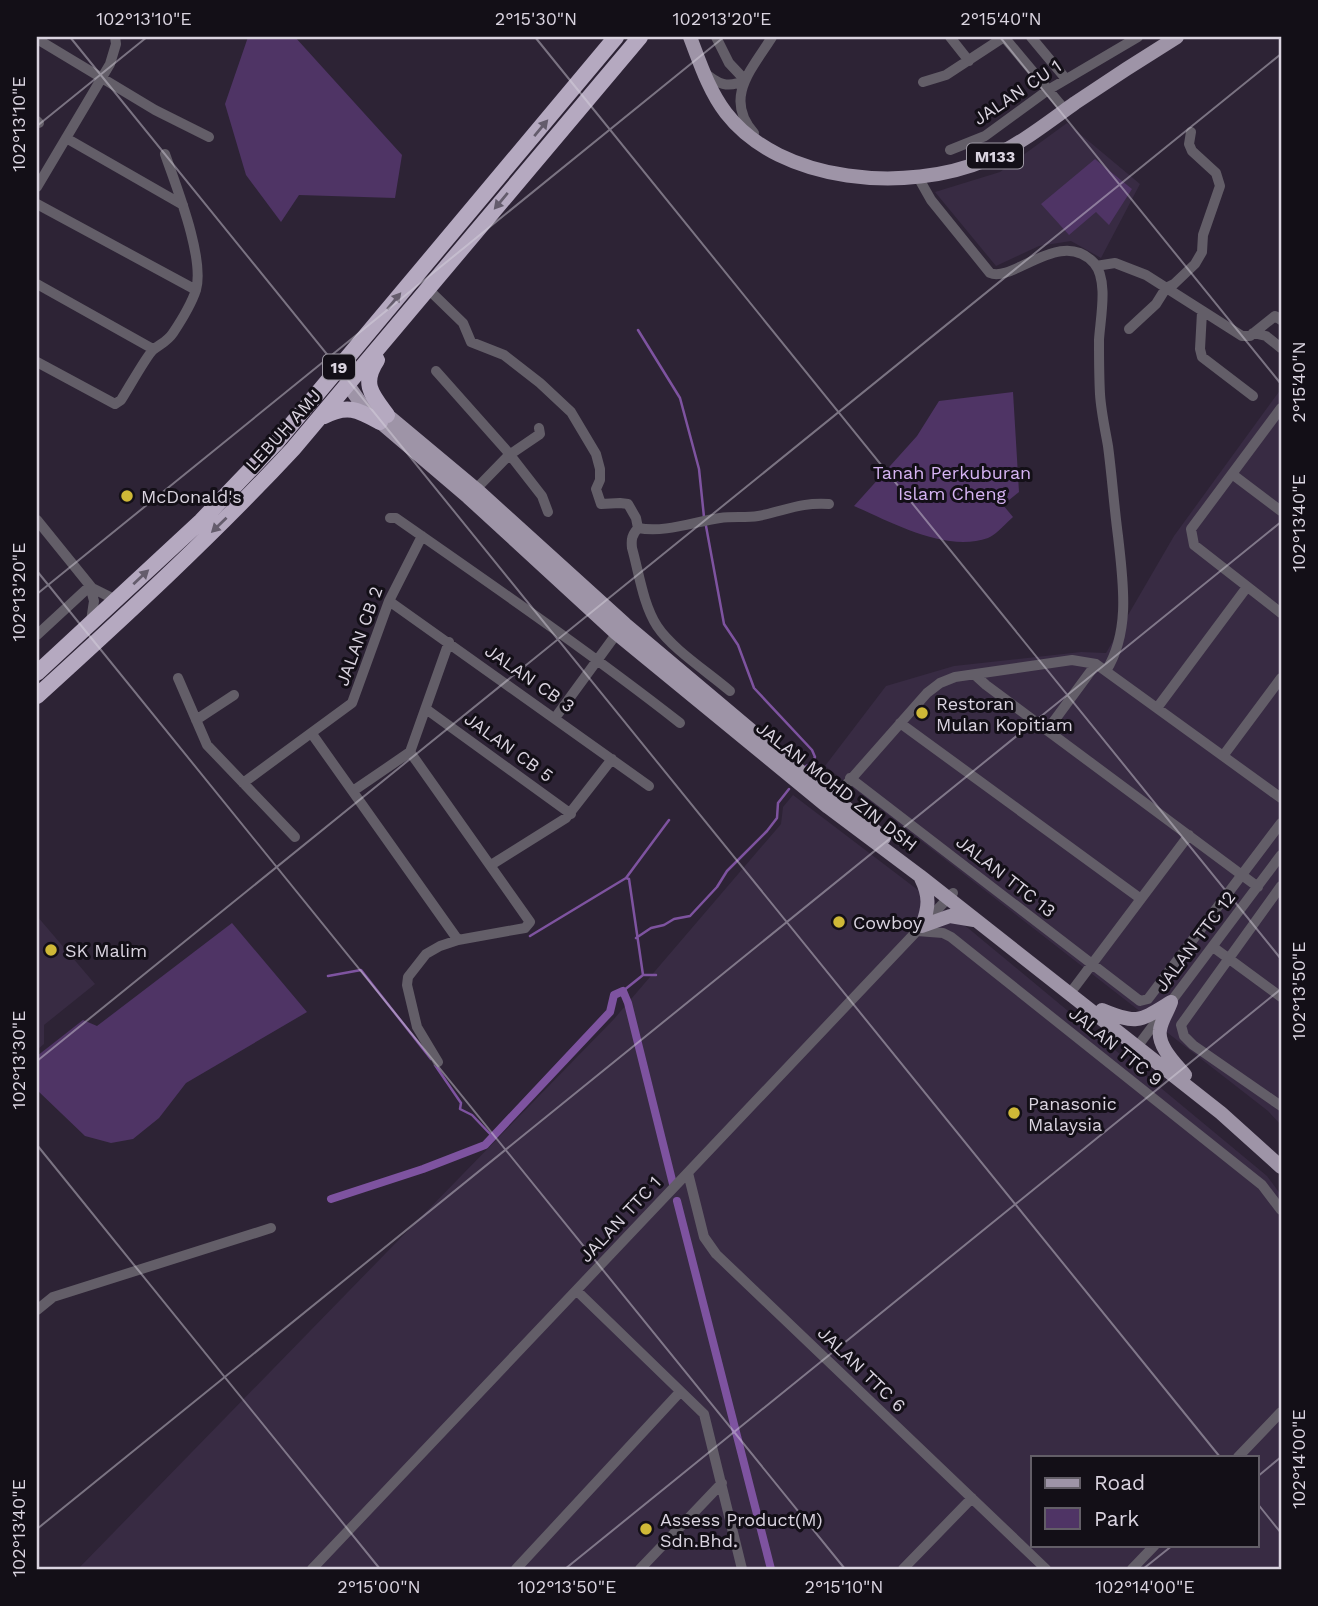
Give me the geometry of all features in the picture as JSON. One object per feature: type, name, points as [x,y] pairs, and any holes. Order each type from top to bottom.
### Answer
[{"type":"highway","name":"LEBUH AMJ","points":[[37,673],[243,478],[275,444],[616,37]]},
{"type":"highway","name":"LEBUH AMJ","points":[[37,696],[131,611],[246,500],[348,385],[640,37]]},
{"type":"highway","points":[[243,478],[257,471],[326,393],[336,386],[348,385],[348,367],[369,339],[376,324]]},
{"type":"highway","points":[[383,418],[370,390],[369,375],[394,336],[397,326]]},
{"type":"highway","points":[[318,419],[348,408],[383,418]]},
{"type":"main road","name":"M133","points":[[690,37],[720,104],[735,123],[755,141],[783,158],[840,174],[870,177],[919,177],[952,171],[988,159],[1177,37]]},
{"type":"main road","name":"JALAN MOHD ZIN DSH","points":[[348,385],[472,493],[620,629],[920,876],[951,895],[978,921],[1139,1044],[1185,1075],[1251,1128],[1281,1157]]},
{"type":"main road","name":"JALAN MOHD ZIN DSH","points":[[831,802],[1102,1010],[1281,1167]]},
{"type":"main road","points":[[920,876],[928,892],[929,901],[920,928]]},
{"type":"main road","points":[[920,928],[950,916],[978,921]]},
{"type":"main road","points":[[1102,1010],[1121,1018],[1136,1020],[1171,1002]]},
{"type":"main road","points":[[1171,1002],[1159,1031],[1160,1038],[1164,1048],[1185,1075]]},
{"type":"street","points":[[37,187],[102,78],[114,54],[115,37]]},
{"type":"street","points":[[716,37],[729,63],[745,80]]},
{"type":"street","points":[[772,37],[745,80],[740,97],[744,120],[755,134],[783,158]]},
{"type":"street","points":[[950,37],[970,61]]},
{"type":"street","points":[[923,82],[940,78],[1004,37],[1065,110]]},
{"type":"street","points":[[1031,37],[1066,79]]},
{"type":"street","points":[[37,39],[155,110],[209,137]]},
{"type":"street","name":"JALAN CU 1","points":[[950,150],[985,136],[1048,90],[1130,39]]},
{"type":"street","points":[[704,72],[716,82],[729,86],[745,80]]},
{"type":"street","points":[[1129,329],[1156,304],[1166,288],[1195,264],[1202,252],[1203,235],[1220,186],[1216,173],[1192,151],[1189,144],[1191,132]]},
{"type":"street","points":[[66,138],[183,205]]},
{"type":"street","points":[[37,362],[115,404],[121,400],[153,349],[172,335],[196,290],[197,267],[183,205],[165,154]]},
{"type":"street","points":[[919,177],[931,200],[990,274],[1005,274],[1043,255],[1058,252],[1084,255],[1097,266],[1103,304],[1099,340],[1100,393],[1124,595],[1115,657],[1106,671]]},
{"type":"street","points":[[37,204],[196,290]]},
{"type":"street","points":[[1097,266],[1115,263],[1146,275],[1242,336],[1253,333],[1275,316],[1281,320]]},
{"type":"street","points":[[37,284],[153,349]]},
{"type":"street","points":[[428,289],[463,323],[471,342],[504,355],[571,412],[596,454],[600,468],[600,480],[596,489],[601,505],[628,504],[636,518],[638,528],[631,538],[632,548],[656,625],[676,647],[730,691]]},
{"type":"street","points":[[1202,312],[1202,357],[1253,396]]},
{"type":"street","points":[[1253,333],[1266,336],[1281,348]]},
{"type":"street","points":[[436,371],[542,496],[548,512]]},
{"type":"street","points":[[1281,408],[1191,529],[1194,545],[1281,613]]},
{"type":"street","points":[[472,493],[509,455],[540,434],[539,428]]},
{"type":"street","points":[[1232,474],[1281,511]]},
{"type":"street","points":[[638,528],[677,527],[720,518],[755,516],[806,504],[829,504]]},
{"type":"street","points":[[390,518],[396,518],[597,658],[680,723]]},
{"type":"street","points":[[39,526],[90,586],[98,593],[116,600]]},
{"type":"street","name":"JALAN CB 2","points":[[243,783],[347,709],[356,696],[389,601],[422,536]]},
{"type":"street","points":[[90,586],[93,606],[90,624]]},
{"type":"street","points":[[37,635],[90,586]]},
{"type":"street","points":[[1157,708],[1247,587]]},
{"type":"street","name":"JALAN CB 3","points":[[389,601],[649,786]]},
{"type":"street","points":[[555,718],[620,629]]},
{"type":"street","points":[[353,791],[410,752],[449,642]]},
{"type":"street","points":[[831,802],[927,693],[940,683],[955,677],[1072,660],[1096,664],[1281,798]]},
{"type":"street","points":[[1048,729],[1096,664]]},
{"type":"street","points":[[975,675],[1258,887]]},
{"type":"street","points":[[178,678],[207,745],[295,837]]},
{"type":"street","points":[[1223,756],[1281,678]]},
{"type":"street","points":[[196,720],[233,695]]},
{"type":"street","name":"JALAN CB 5","points":[[426,709],[571,814]]},
{"type":"street","points":[[900,723],[1141,899]]},
{"type":"street","points":[[312,734],[458,940]]},
{"type":"street","points":[[410,752],[530,922],[525,929],[458,940],[440,946],[426,954],[406,981],[417,1027],[438,1062]]},
{"type":"street","points":[[491,865],[571,814],[612,759]]},
{"type":"street","name":"JALAN TTC 13","points":[[850,778],[1140,1001],[1148,999],[1240,874]]},
{"type":"street","points":[[1240,874],[1281,822]]},
{"type":"street","points":[[1074,988],[1189,835]]},
{"type":"street","name":"JALAN TTC 12","points":[[1139,1044],[1281,855]]},
{"type":"street","points":[[1281,886],[1181,1025],[1184,1036],[1193,1045],[1281,1106]]},
{"type":"street","name":"JALAN TTC 1","points":[[312,1569],[951,895]]},
{"type":"street","name":"JALAN TTC 9","points":[[920,928],[951,937],[1262,1185],[1281,1210]]},
{"type":"street","points":[[1213,947],[1281,997]]},
{"type":"street","name":"JALAN TTC 6","points":[[688,1173],[704,1237],[716,1254],[1046,1569]]},
{"type":"street","points":[[37,1310],[53,1297],[271,1228]]},
{"type":"street","points":[[576,1291],[704,1413],[742,1569]]},
{"type":"street","points":[[516,1569],[680,1392]]},
{"type":"street","points":[[1239,1456],[1281,1412]]},
{"type":"street","points":[[639,1569],[722,1483]]},
{"type":"street","points":[[904,1569],[972,1499]]},
{"type":"street","points":[[1132,1569],[1154,1546]]},
{"type":"shaded area","points":[[1067,123],[1140,184],[1101,258],[1071,241],[1039,246],[996,266],[935,192],[1000,172]]},
{"type":"shaded area","points":[[1281,389],[1281,1125],[1268,1111],[825,766],[886,686],[954,666],[1081,652],[1106,653],[1174,536]]},
{"type":"shaded area","points":[[793,795],[968,928],[1267,1176],[1281,1195],[1281,1569],[78,1569],[614,1019],[781,824],[783,807]]},
{"type":"shaded area","name":"SK Malim","points":[[37,916],[95,984],[44,1025],[44,1044],[37,1050]]},
{"type":"green space","points":[[248,37],[295,37],[402,155],[395,198],[299,195],[281,222],[246,175],[225,104]]},
{"type":"green space","points":[[1095,159],[1132,189],[1109,225],[1096,212],[1069,235],[1041,204]]},
{"type":"green space","name":"Tanah Perkuburan Islam Cheng","points":[[1013,392],[1019,492],[1003,505],[1013,517],[995,534],[972,542],[937,539],[854,506],[917,436],[939,401]]},
{"type":"green space","points":[[232,923],[307,1012],[186,1083],[159,1118],[133,1139],[111,1143],[85,1136],[37,1090],[37,1056],[83,1020],[97,1026]]},
{"type":"waterway","points":[[638,330],[680,398],[699,469],[704,517]]},
{"type":"waterway","points":[[706,526],[724,624],[738,645],[754,688],[812,750],[815,757],[812,763],[806,766]]},
{"type":"waterway","points":[[636,938],[651,928],[690,916],[717,887],[727,871],[767,831],[777,818],[778,803],[789,789]]},
{"type":"waterway","points":[[626,878],[669,820]]},
{"type":"waterway","points":[[530,936],[626,878],[629,879],[643,975],[623,991]]},
{"type":"waterway","points":[[328,976],[361,970],[431,1059]]},
{"type":"waterway","points":[[643,975],[656,975]]},
{"type":"waterway","points":[[331,1199],[423,1169],[485,1145],[610,1012],[614,995],[623,991],[673,1184]]},
{"type":"waterway","points":[[435,1065],[461,1103],[460,1109],[472,1115],[493,1137]]},
{"type":"waterway","points":[[677,1201],[771,1569]]},
{"type":"place","name":"McDonald's","points":[[127,496]]},
{"type":"place","name":"Restoran Mulan Kopitiam","points":[[922,713]]},
{"type":"place","name":"Cowboy","points":[[839,922]]},
{"type":"place","name":"SK Malim","points":[[51,950]]},
{"type":"place","name":"Panasonic Malaysia","points":[[1014,1113]]},
{"type":"place","name":"Assess Product(M) Sdn.Bhd.","points":[[646,1529]]}]
